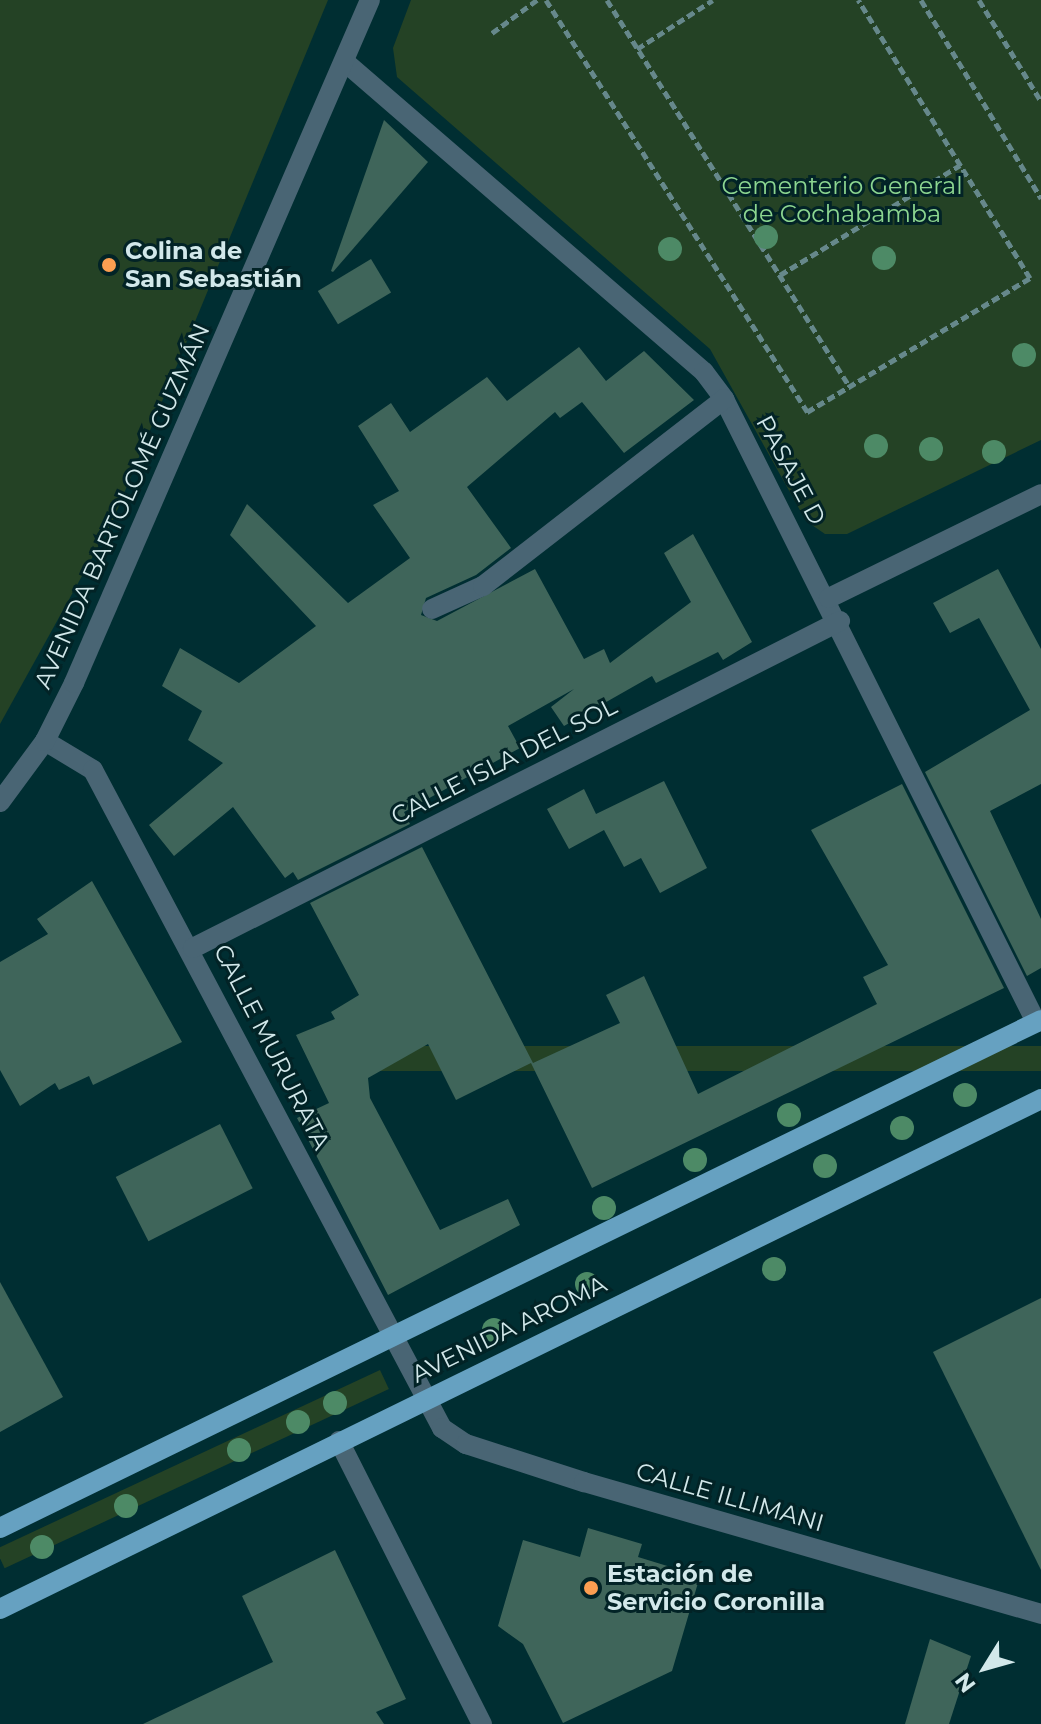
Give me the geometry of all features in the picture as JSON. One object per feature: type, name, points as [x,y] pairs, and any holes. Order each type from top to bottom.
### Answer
[{"type":"main road","name":"AVENIDA AROMA","points":[[0,1528],[1038,1021]]},
{"type":"main road","name":"AVENIDA AROMA","points":[[0,1609],[1041,1099]]},
{"type":"street","name":"AVENIDA BARTOLOMÉ GUZMÁN","points":[[0,802],[45,741],[370,0]]},
{"type":"street","name":"PASAJE D","points":[[345,62],[704,372],[724,399],[829,598],[1038,1021]]},
{"type":"street","points":[[432,609],[483,586],[724,399]]},
{"type":"street","points":[[829,598],[1041,494]]},
{"type":"street","name":"CALLE ISLA DEL SOL","points":[[193,948],[840,621]]},
{"type":"street","name":"CALLE MURURATA","points":[[45,741],[93,770],[193,948],[423,1400]]},
{"type":"street","name":"CALLE ILLIMANI","points":[[423,1400],[442,1428],[466,1444],[1041,1614]]},
{"type":"street","points":[[339,1441],[482,1724]]},
{"type":"path","points":[[492,33],[537,0]]},
{"type":"path","points":[[546,0],[807,412],[1030,278],[858,0]]},
{"type":"path","points":[[607,0],[849,386]]},
{"type":"path","points":[[637,49],[713,0]]},
{"type":"path","points":[[921,0],[1041,198]]},
{"type":"path","points":[[979,0],[1041,101]]},
{"type":"path","points":[[780,275],[960,165]]},
{"type":"green space","name":"Colina de San Sebastián","points":[[0,0],[328,0],[113,520],[0,724]]},
{"type":"green space","name":"Cementerio General de Cochabamba","points":[[411,0],[1041,0],[1041,440],[847,534],[825,534],[806,521],[710,349],[397,77],[393,48]]},
{"type":"green space","points":[[354,1046],[1041,1046],[1041,1071],[354,1071]]},
{"type":"green space","points":[[380,1370],[389,1389],[5,1568],[0,1547]]},
{"type":"building","points":[[384,120],[428,162],[333,272],[331,271]]},
{"type":"building","points":[[371,259],[391,292],[338,324],[318,291]]},
{"type":"building","points":[[579,347],[606,381],[644,351],[694,400],[624,453],[582,402],[560,418],[555,412],[467,487],[511,548],[476,575],[426,598],[421,615],[437,621],[535,569],[584,659],[604,649],[610,663],[691,602],[664,553],[693,534],[752,642],[723,660],[718,652],[656,683],[652,676],[564,726],[551,707],[574,689],[508,726],[520,748],[404,812],[410,824],[298,880],[293,872],[285,878],[233,807],[174,856],[149,825],[223,763],[188,740],[202,711],[162,686],[180,648],[239,683],[316,626],[230,535],[247,504],[348,603],[410,558],[373,505],[399,491],[358,426],[391,403],[410,432],[487,377],[507,401]]},
{"type":"building","points":[[998,569],[1041,649],[1041,784],[990,811],[1041,919],[1041,968],[1027,976],[925,772],[1030,710],[979,618],[950,633],[933,603]]},
{"type":"building","points":[[664,781],[707,868],[660,893],[641,858],[624,867],[604,830],[569,849],[547,809],[584,789],[596,814]]},
{"type":"building","points":[[902,784],[1004,988],[592,1188],[531,1063],[456,1100],[428,1044],[368,1078],[370,1098],[440,1230],[508,1199],[520,1225],[388,1295],[297,1118],[329,1103],[296,1035],[335,1019],[331,1012],[359,995],[310,903],[422,847],[533,1063],[620,1023],[606,995],[644,976],[698,1094],[877,1004],[863,977],[888,965],[811,830]]},
{"type":"building","points":[[92,881],[182,1042],[93,1085],[89,1076],[59,1090],[55,1083],[20,1106],[0,1070],[0,962],[48,934],[37,919]]},
{"type":"building","points":[[220,1124],[253,1188],[148,1241],[116,1177]]},
{"type":"building","points":[[0,1282],[63,1397],[0,1432]]},
{"type":"building","points":[[1041,1298],[1041,1570],[933,1352]]},
{"type":"building","points":[[588,1528],[642,1544],[638,1557],[700,1576],[672,1671],[563,1723],[523,1644],[498,1626],[523,1540],[580,1557]]},
{"type":"building","points":[[335,1550],[406,1699],[376,1712],[384,1724],[143,1724],[273,1662],[242,1596]]},
{"type":"building","points":[[930,1639],[971,1656],[949,1724],[905,1724]]},
{"type":"place","name":"Colina de San Sebastián","points":[[109,265]]},
{"type":"place","name":"Estación de Servicio Coronilla","points":[[591,1588]]}]
